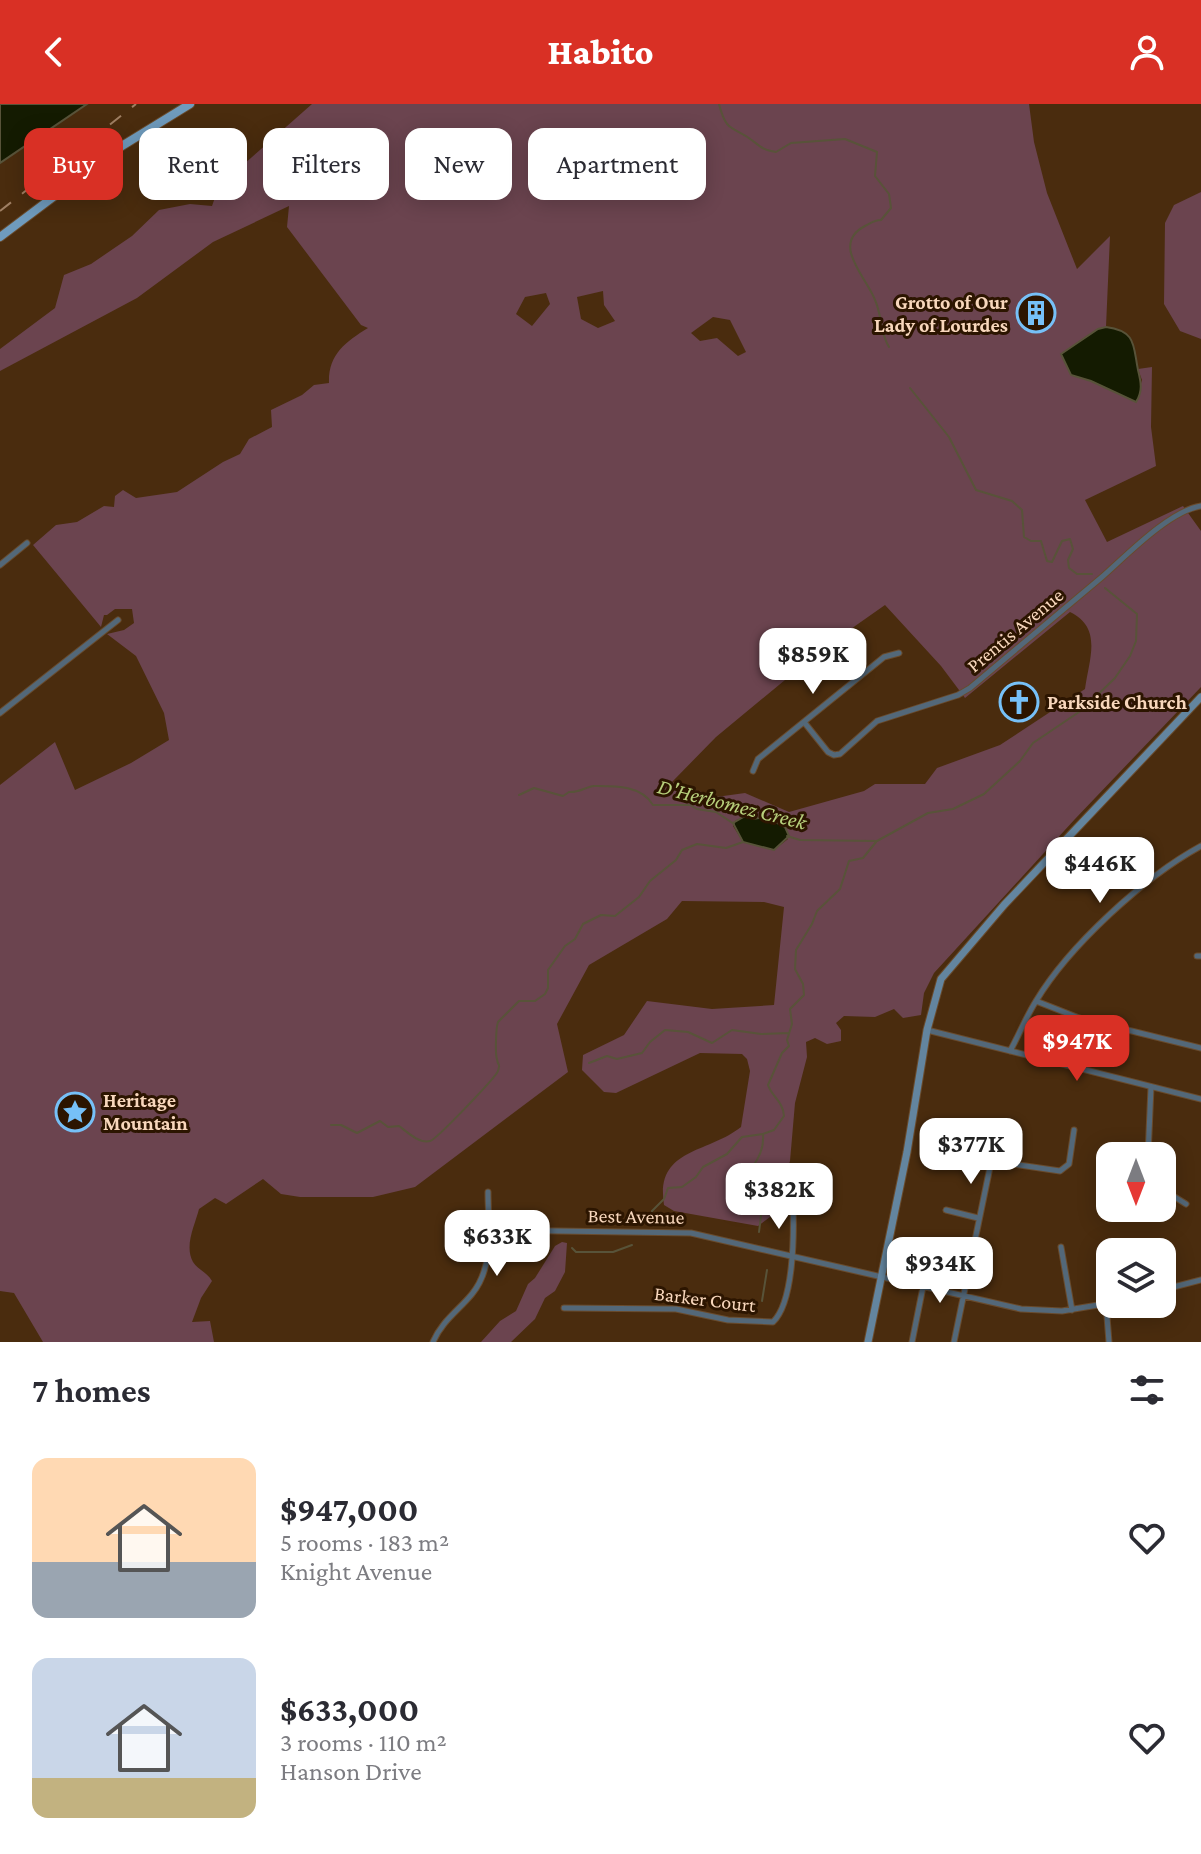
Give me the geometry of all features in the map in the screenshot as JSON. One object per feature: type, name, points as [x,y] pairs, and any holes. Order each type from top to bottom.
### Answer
[{"type":"main road","points":[[0,237],[117,149],[190,104]]},
{"type":"main road","points":[[868,1342],[907,1152],[927,1030],[938,987],[953,963],[1004,905],[1201,697]]},
{"type":"street","name":"Prentis Avenue","points":[[804,722],[828,752],[840,754],[877,721],[958,695],[1140,544],[1173,519],[1201,506]]},
{"type":"street","points":[[0,565],[27,543]]},
{"type":"street","points":[[0,713],[118,620]]},
{"type":"street","points":[[753,771],[758,759],[884,657],[899,653]]},
{"type":"street","points":[[1010,1051],[1036,1001],[1059,968],[1099,925],[1175,862],[1201,848]]},
{"type":"street","points":[[1036,1001],[1079,1018],[1201,1048]]},
{"type":"street","points":[[927,1030],[1201,1099]]},
{"type":"street","points":[[1149,1142],[1151,1087]]},
{"type":"street","points":[[954,1342],[995,1137],[991,1130],[964,1123]]},
{"type":"street","points":[[992,1161],[1060,1171],[1069,1164],[1074,1130]]},
{"type":"street","points":[[433,1342],[446,1319],[469,1298],[480,1281],[487,1261],[488,1192]]},
{"type":"street","points":[[1176,1198],[1186,1204]]},
{"type":"street","points":[[793,1206],[794,1256]]},
{"type":"street","points":[[946,1210],[978,1218]]},
{"type":"street","name":"Best Avenue","points":[[488,1230],[681,1232],[1039,1311],[1096,1306]]},
{"type":"street","points":[[1061,1247],[1072,1310]]},
{"type":"street","name":"Barker Court","points":[[564,1308],[676,1309],[728,1320],[773,1322],[780,1314],[794,1256]]},
{"type":"street","points":[[1176,1286],[1201,1280]]},
{"type":"street","points":[[912,1342],[923,1287]]},
{"type":"street","points":[[1108,1318],[1109,1342]]},
{"type":"shaded area","points":[[0,104],[87,104],[52,128],[24,128],[24,147],[0,163]]},
{"type":"shaded area","points":[[312,104],[1029,104],[1034,142],[1047,193],[1077,269],[1110,236],[1106,327],[1075,344],[1091,381],[1136,402],[1142,380],[1138,369],[1152,367],[1151,427],[1156,466],[1085,500],[1107,542],[1183,506],[1201,531],[1201,687],[934,973],[924,993],[921,1015],[903,1018],[894,1009],[875,1017],[844,1016],[836,1023],[841,1030],[841,1041],[827,1044],[815,1038],[806,1042],[807,1057],[795,1103],[790,1161],[774,1214],[758,1226],[674,1211],[664,1205],[663,1186],[675,1162],[741,1127],[750,1071],[742,1054],[700,1053],[616,1093],[604,1092],[582,1070],[583,1055],[624,1035],[647,1001],[712,1009],[774,1005],[784,907],[764,902],[682,901],[667,919],[589,965],[557,1024],[568,1072],[415,1187],[373,1197],[300,1197],[281,1194],[263,1179],[226,1204],[215,1198],[199,1209],[191,1236],[191,1256],[195,1265],[212,1281],[201,1298],[192,1322],[210,1321],[214,1342],[43,1342],[14,1293],[0,1291],[0,785],[55,742],[75,790],[131,763],[169,740],[164,713],[136,656],[107,634],[124,630],[134,623],[132,609],[115,609],[104,615],[101,627],[33,545],[56,525],[77,522],[104,506],[114,507],[115,496],[123,490],[136,498],[177,492],[240,454],[249,439],[272,427],[271,410],[302,395],[314,385],[329,383],[335,357],[368,328],[361,325],[287,227],[289,206],[213,242],[137,298],[0,371],[0,349],[55,308],[64,275],[91,264],[132,236],[159,210],[190,204],[212,206],[214,200],[247,200],[247,161],[263,147],[263,200],[389,200],[389,128],[285,128]],"holes":[[[603,291],[604,305],[615,321],[598,328],[581,319],[577,297]],[[546,293],[550,304],[532,326],[516,314],[525,297]],[[713,317],[730,320],[746,352],[738,356],[717,338],[700,341],[691,333]],[[885,605],[941,666],[965,698],[1070,612],[1087,627],[1091,656],[1085,689],[1000,745],[937,768],[925,784],[875,784],[864,791],[789,812],[745,793],[716,797],[672,782],[716,737],[785,680],[794,668],[810,666],[822,659],[822,647],[830,633],[848,631]],[[736,820],[774,822],[788,839],[774,850],[743,842],[733,826]]]},
{"type":"shaded area","points":[[1201,192],[1201,339],[1180,331],[1164,304],[1165,223],[1174,205]]},
{"type":"shaded area","points":[[1106,327],[1123,332],[1132,341],[1141,382],[1136,402],[1071,375],[1061,354],[1098,329]]},
{"type":"shaded area","points":[[747,815],[753,819],[766,817],[785,827],[789,836],[774,850],[743,842],[733,823]]},
{"type":"shaded area","points":[[567,1243],[565,1272],[555,1291],[545,1298],[535,1319],[511,1342],[481,1342],[500,1321],[516,1311],[528,1284],[555,1246]]},
{"type":"waterway","name":"D'Herbomez Creek","points":[[719,104],[728,125],[769,150],[776,152],[791,143],[845,139],[877,152],[875,176],[889,194],[891,208],[881,220],[855,233],[851,252],[875,300],[889,347]]},
{"type":"waterway","name":"D'Herbomez Creek","points":[[910,388],[949,437],[976,490],[1012,501],[1022,510],[1024,537],[1041,541],[1047,561],[1052,562],[1062,541],[1070,539],[1073,549],[1068,560],[1069,568],[1077,574],[1092,574]]},
{"type":"waterway","name":"D'Herbomez Creek","points":[[787,836],[800,840],[877,841],[928,813],[953,809],[984,794],[1020,761],[1033,743],[1082,710],[1115,678],[1130,656],[1136,641],[1137,614],[1105,588]]},
{"type":"waterway","name":"D'Herbomez Creek","points":[[519,795],[534,788],[563,796],[594,786],[618,787],[642,794],[653,805],[690,805],[716,812],[734,824]]},
{"type":"waterway","points":[[331,1125],[341,1125],[357,1133],[380,1121],[388,1127],[399,1126],[422,1141],[435,1138],[498,1071],[498,1022],[519,1001],[535,1001],[545,994],[548,970],[565,946],[575,939],[583,924],[601,915],[615,916],[639,897],[650,881],[676,860],[682,850],[697,844],[726,848],[743,842]]},
{"type":"waterway","points":[[759,1232],[762,1208],[751,1189],[753,1166],[761,1152],[763,1134],[774,1130],[784,1116],[768,1085],[782,1053],[789,1046],[787,1040],[792,1024],[790,1009],[804,995],[803,984],[795,969],[796,950],[817,911],[840,889],[849,861],[863,858],[876,842]]},
{"type":"waterway","points":[[589,1063],[607,1056],[617,1059],[642,1053],[665,1030],[688,1032],[712,1043],[732,1030],[761,1034],[789,1033]]},
{"type":"waterway","points":[[651,1216],[668,1188],[682,1187],[696,1177],[703,1167],[727,1154],[742,1137],[763,1134]]},
{"type":"waterway","points":[[572,1248],[576,1252],[613,1252],[632,1245]]},
{"type":"waterway","points":[[762,1301],[767,1270]]},
{"type":"railway","points":[[0,211],[136,104]]},
{"type":"place","name":"Grotto of Our Lady of Lourdes","points":[[1036,313]]},
{"type":"place","name":"Parkside Church","points":[[1019,702]]},
{"type":"place","name":"Heritage Mountain","points":[[75,1112]]}]
